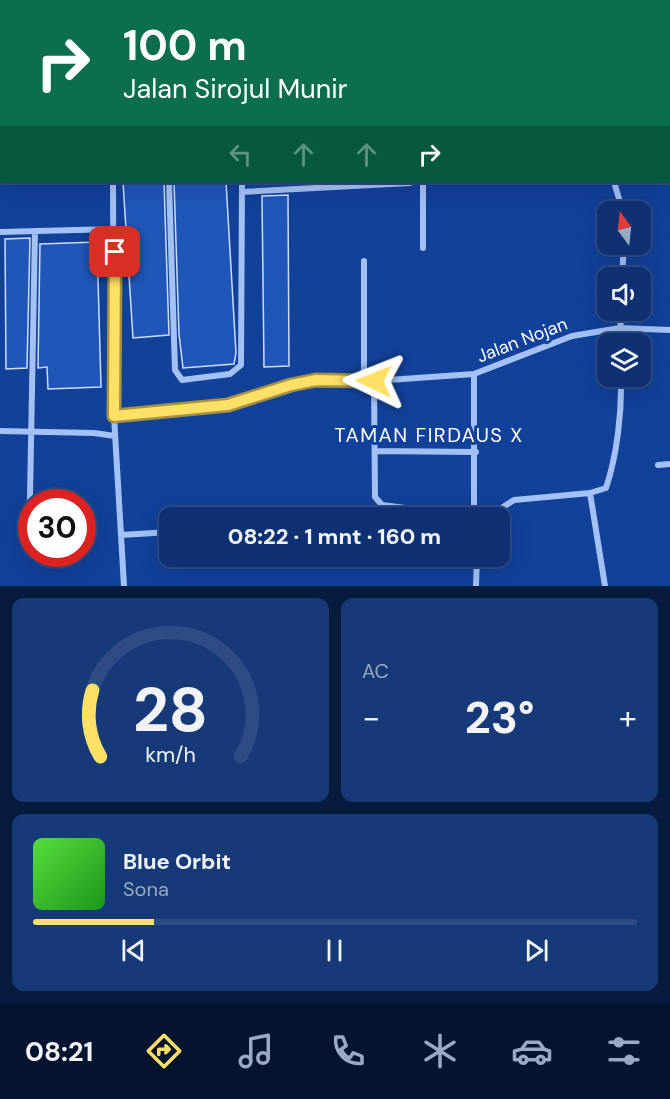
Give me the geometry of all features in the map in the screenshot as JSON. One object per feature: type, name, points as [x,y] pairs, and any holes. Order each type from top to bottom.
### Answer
[{"type":"street","points":[[113,183],[114,416],[124,586]]},
{"type":"street","points":[[169,183],[175,370],[182,380],[230,374],[241,365],[242,183]]},
{"type":"street","points":[[242,192],[410,183]]},
{"type":"street","points":[[423,183],[423,248]]},
{"type":"street","points":[[614,183],[620,201]]},
{"type":"street","points":[[0,232],[115,228]]},
{"type":"street","points":[[31,489],[35,231]]},
{"type":"street","points":[[364,261],[364,380]]},
{"type":"street","points":[[620,321],[620,333]]},
{"type":"street","name":"Jalan Nojan","points":[[114,416],[228,405],[291,385],[316,380],[374,381],[474,374],[548,343],[593,331],[620,328],[670,330]]},
{"type":"street","points":[[474,374],[476,452],[474,507]]},
{"type":"street","points":[[374,381],[375,497],[382,505],[398,507]]},
{"type":"street","points":[[503,507],[514,500],[590,493],[606,489],[610,475],[621,387]]},
{"type":"street","points":[[0,431],[33,430],[115,436]]},
{"type":"street","points":[[376,451],[476,452]]},
{"type":"street","points":[[658,465],[670,464]]},
{"type":"street","points":[[590,493],[605,586]]},
{"type":"street","points":[[121,535],[159,533]]},
{"type":"street","points":[[476,586],[477,567]]},
{"type":"building","points":[[123,183],[164,183],[169,335],[133,338]]},
{"type":"building","points":[[174,183],[226,183],[236,353],[234,364],[183,368],[179,334]]},
{"type":"building","points":[[288,195],[289,366],[264,367],[262,196]]},
{"type":"building","points":[[30,238],[27,368],[6,369],[5,239]]},
{"type":"building","points":[[97,242],[101,387],[48,389],[47,367],[38,368],[40,244]]},
{"type":"district","name":"TAMAN FIRDAUS X","points":[[429,435]]},
{"type":"route","points":[[115,252],[114,416],[228,405],[291,385],[316,380],[374,381]]}]
